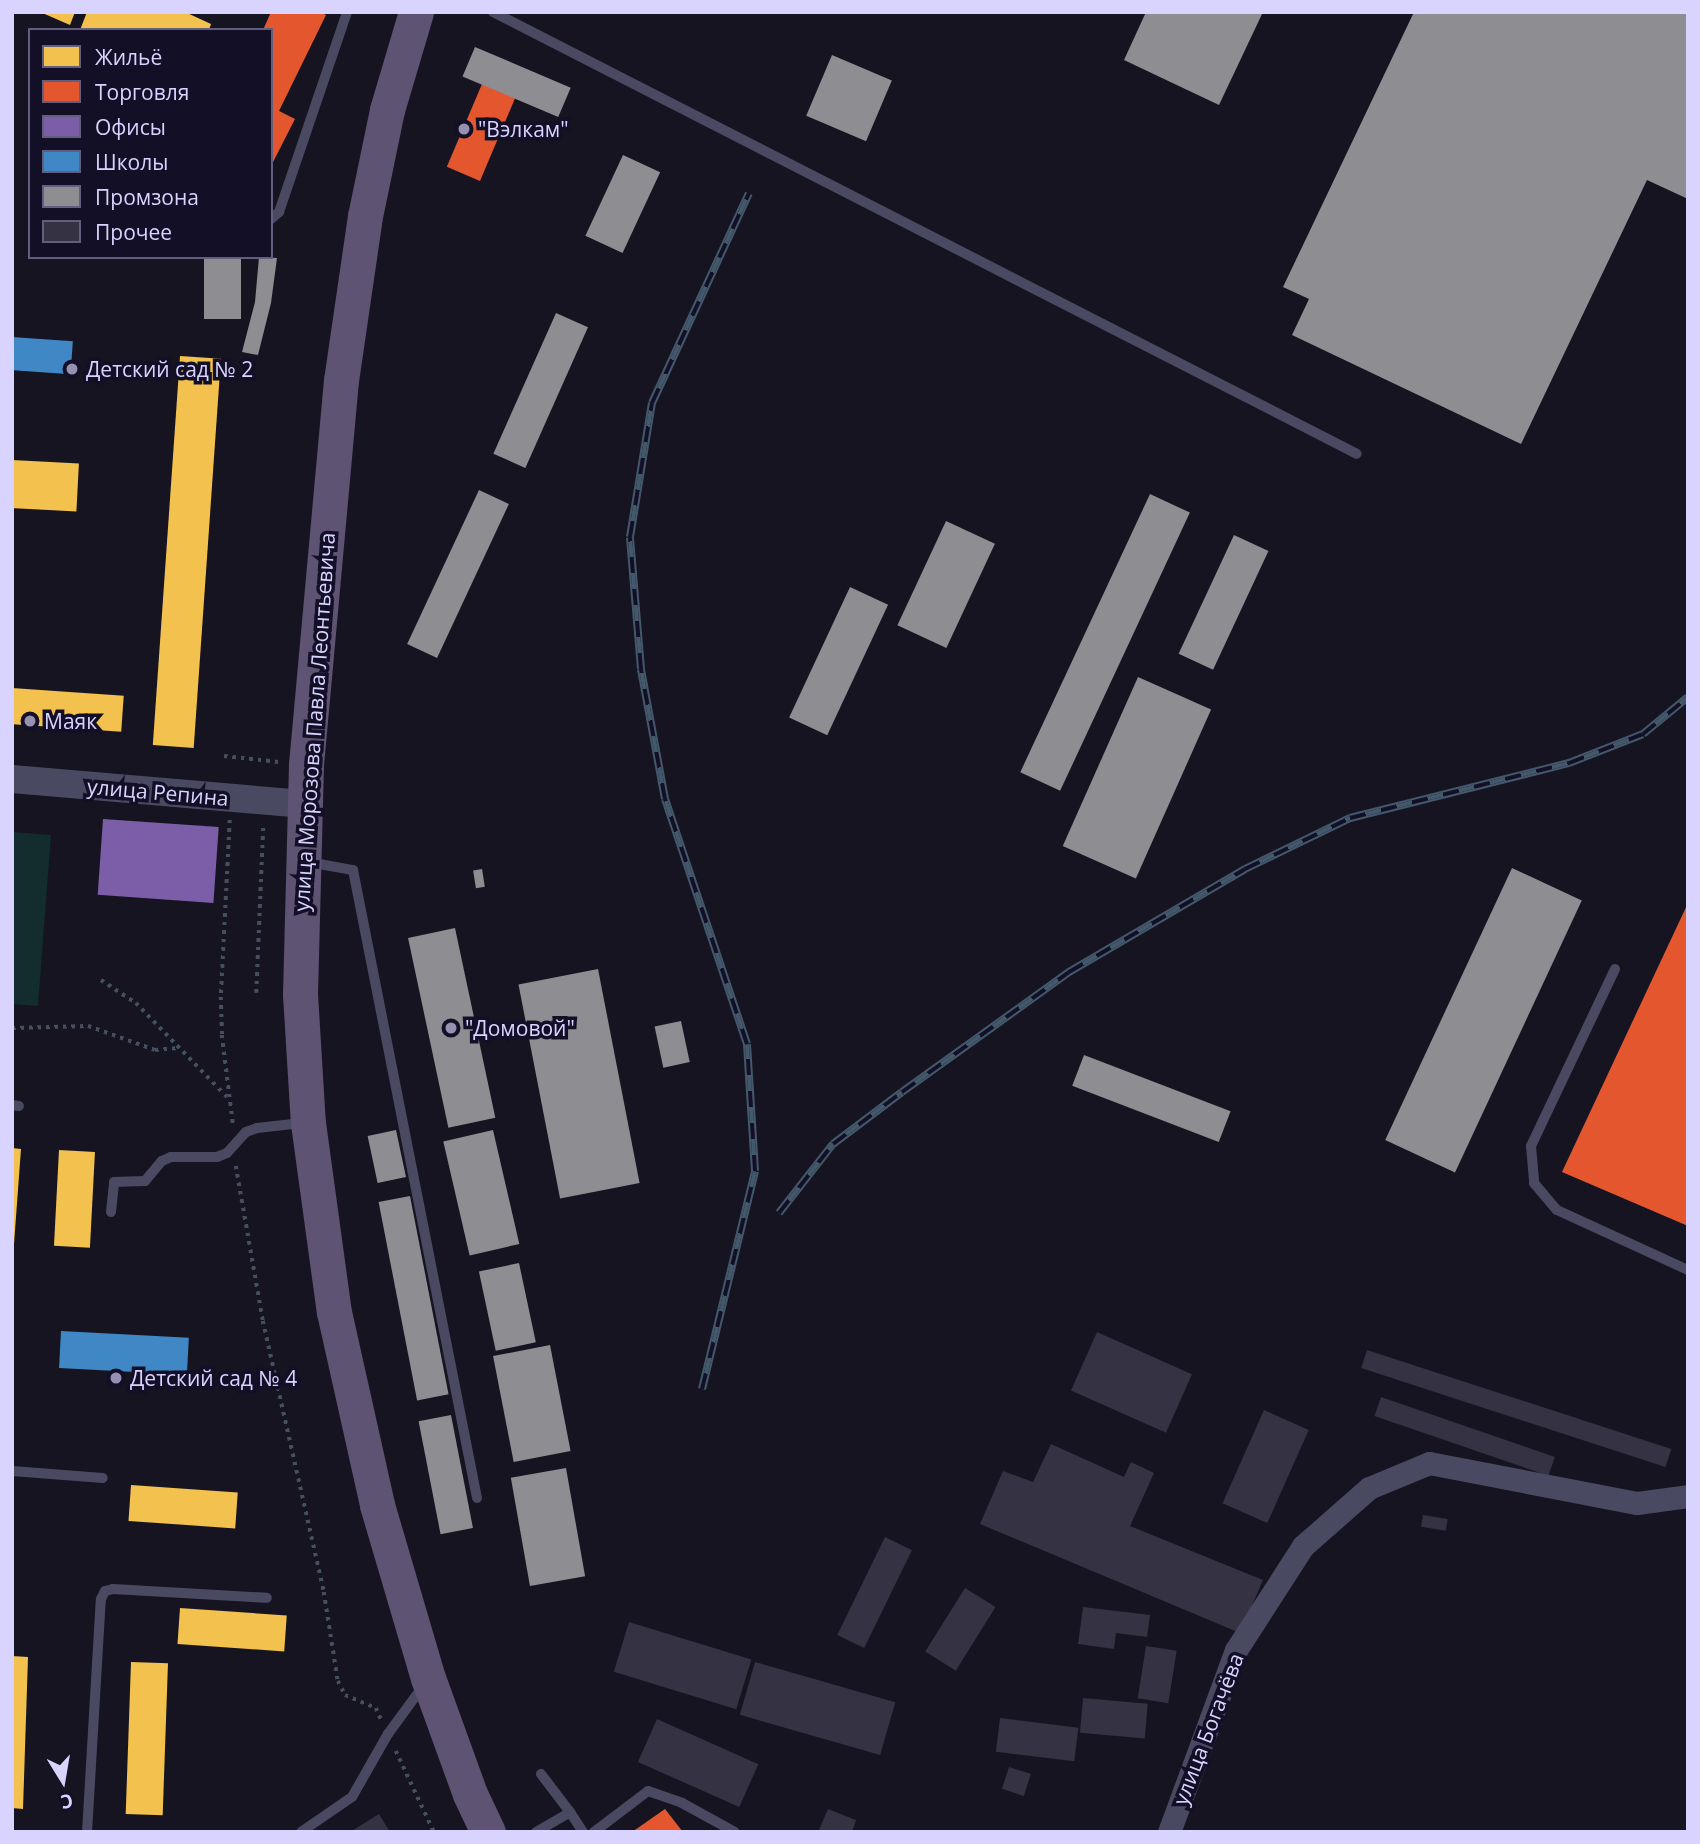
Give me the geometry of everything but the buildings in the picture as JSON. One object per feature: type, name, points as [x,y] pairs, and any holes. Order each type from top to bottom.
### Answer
[{"type":"main road","name":"улица Морозова Павла Леонтьевича","points":[[416,12],[387,110],[373,176],[345,352],[317,617],[301,861],[300,994],[308,1123],[334,1312],[377,1505],[428,1678],[470,1794],[488,1832]]},
{"type":"main road","name":"улица Морозова Павла Леонтьевича","points":[[428,1678],[459,1719],[512,1832]]},
{"type":"street","name":"улица Репина","points":[[12,779],[304,804]]},
{"type":"street","name":"улица Богачёва","points":[[1169,1832],[1236,1650],[1303,1546],[1369,1488],[1429,1464],[1637,1503],[1688,1496]]},
{"type":"lane","points":[[273,217],[279,212],[347,12]]},
{"type":"lane","points":[[493,12],[1357,454]]},
{"type":"lane","points":[[301,861],[353,870],[477,1498]]},
{"type":"lane","points":[[1615,969],[1531,1146],[1530,1165],[1534,1183],[1557,1210],[1688,1270]]},
{"type":"lane","points":[[111,1212],[114,1182],[145,1181],[162,1161],[171,1157],[217,1157],[227,1153],[234,1142],[257,1128],[308,1123]]},
{"type":"lane","points":[[12,1471],[103,1478]]},
{"type":"lane","points":[[87,1832],[102,1598],[105,1591],[113,1589],[267,1598]]},
{"type":"lane","points":[[301,1832],[352,1797],[388,1734],[428,1678]]},
{"type":"lane","points":[[541,1774],[583,1832]]},
{"type":"lane","points":[[594,1832],[648,1791],[682,1803],[735,1832]]},
{"type":"lane","points":[[536,1832],[570,1812]]},
{"type":"path","points":[[232,798],[221,997],[222,1035],[247,1240],[324,1592],[338,1681],[345,1695],[376,1708],[434,1832]]},
{"type":"path","points":[[256,993],[264,801]]},
{"type":"path","points":[[101,979],[136,1003],[177,1048],[231,1100]]},
{"type":"path","points":[[12,1028],[88,1026],[145,1047],[177,1048]]},
{"type":"green space","points":[[12,832],[51,835],[38,1006],[12,1004]]},
{"type":"railway","points":[[702,1389],[755,1171],[747,1044],[665,799],[641,669],[630,537],[652,403],[749,193]]},
{"type":"railway","points":[[779,1213],[833,1144],[902,1092],[1069,972],[1245,869],[1350,818],[1569,763],[1643,734],[1688,697]]},
{"type":"place","name":"\"Вэлкам\"","points":[[464,129]]},
{"type":"place","name":"Детский сад № 2","points":[[72,369]]},
{"type":"place","name":"Маяк","points":[[30,721]]},
{"type":"place","name":"\"Домовой\"","points":[[451,1028]]},
{"type":"place","name":"Детский сад № 4","points":[[116,1378]]}]
